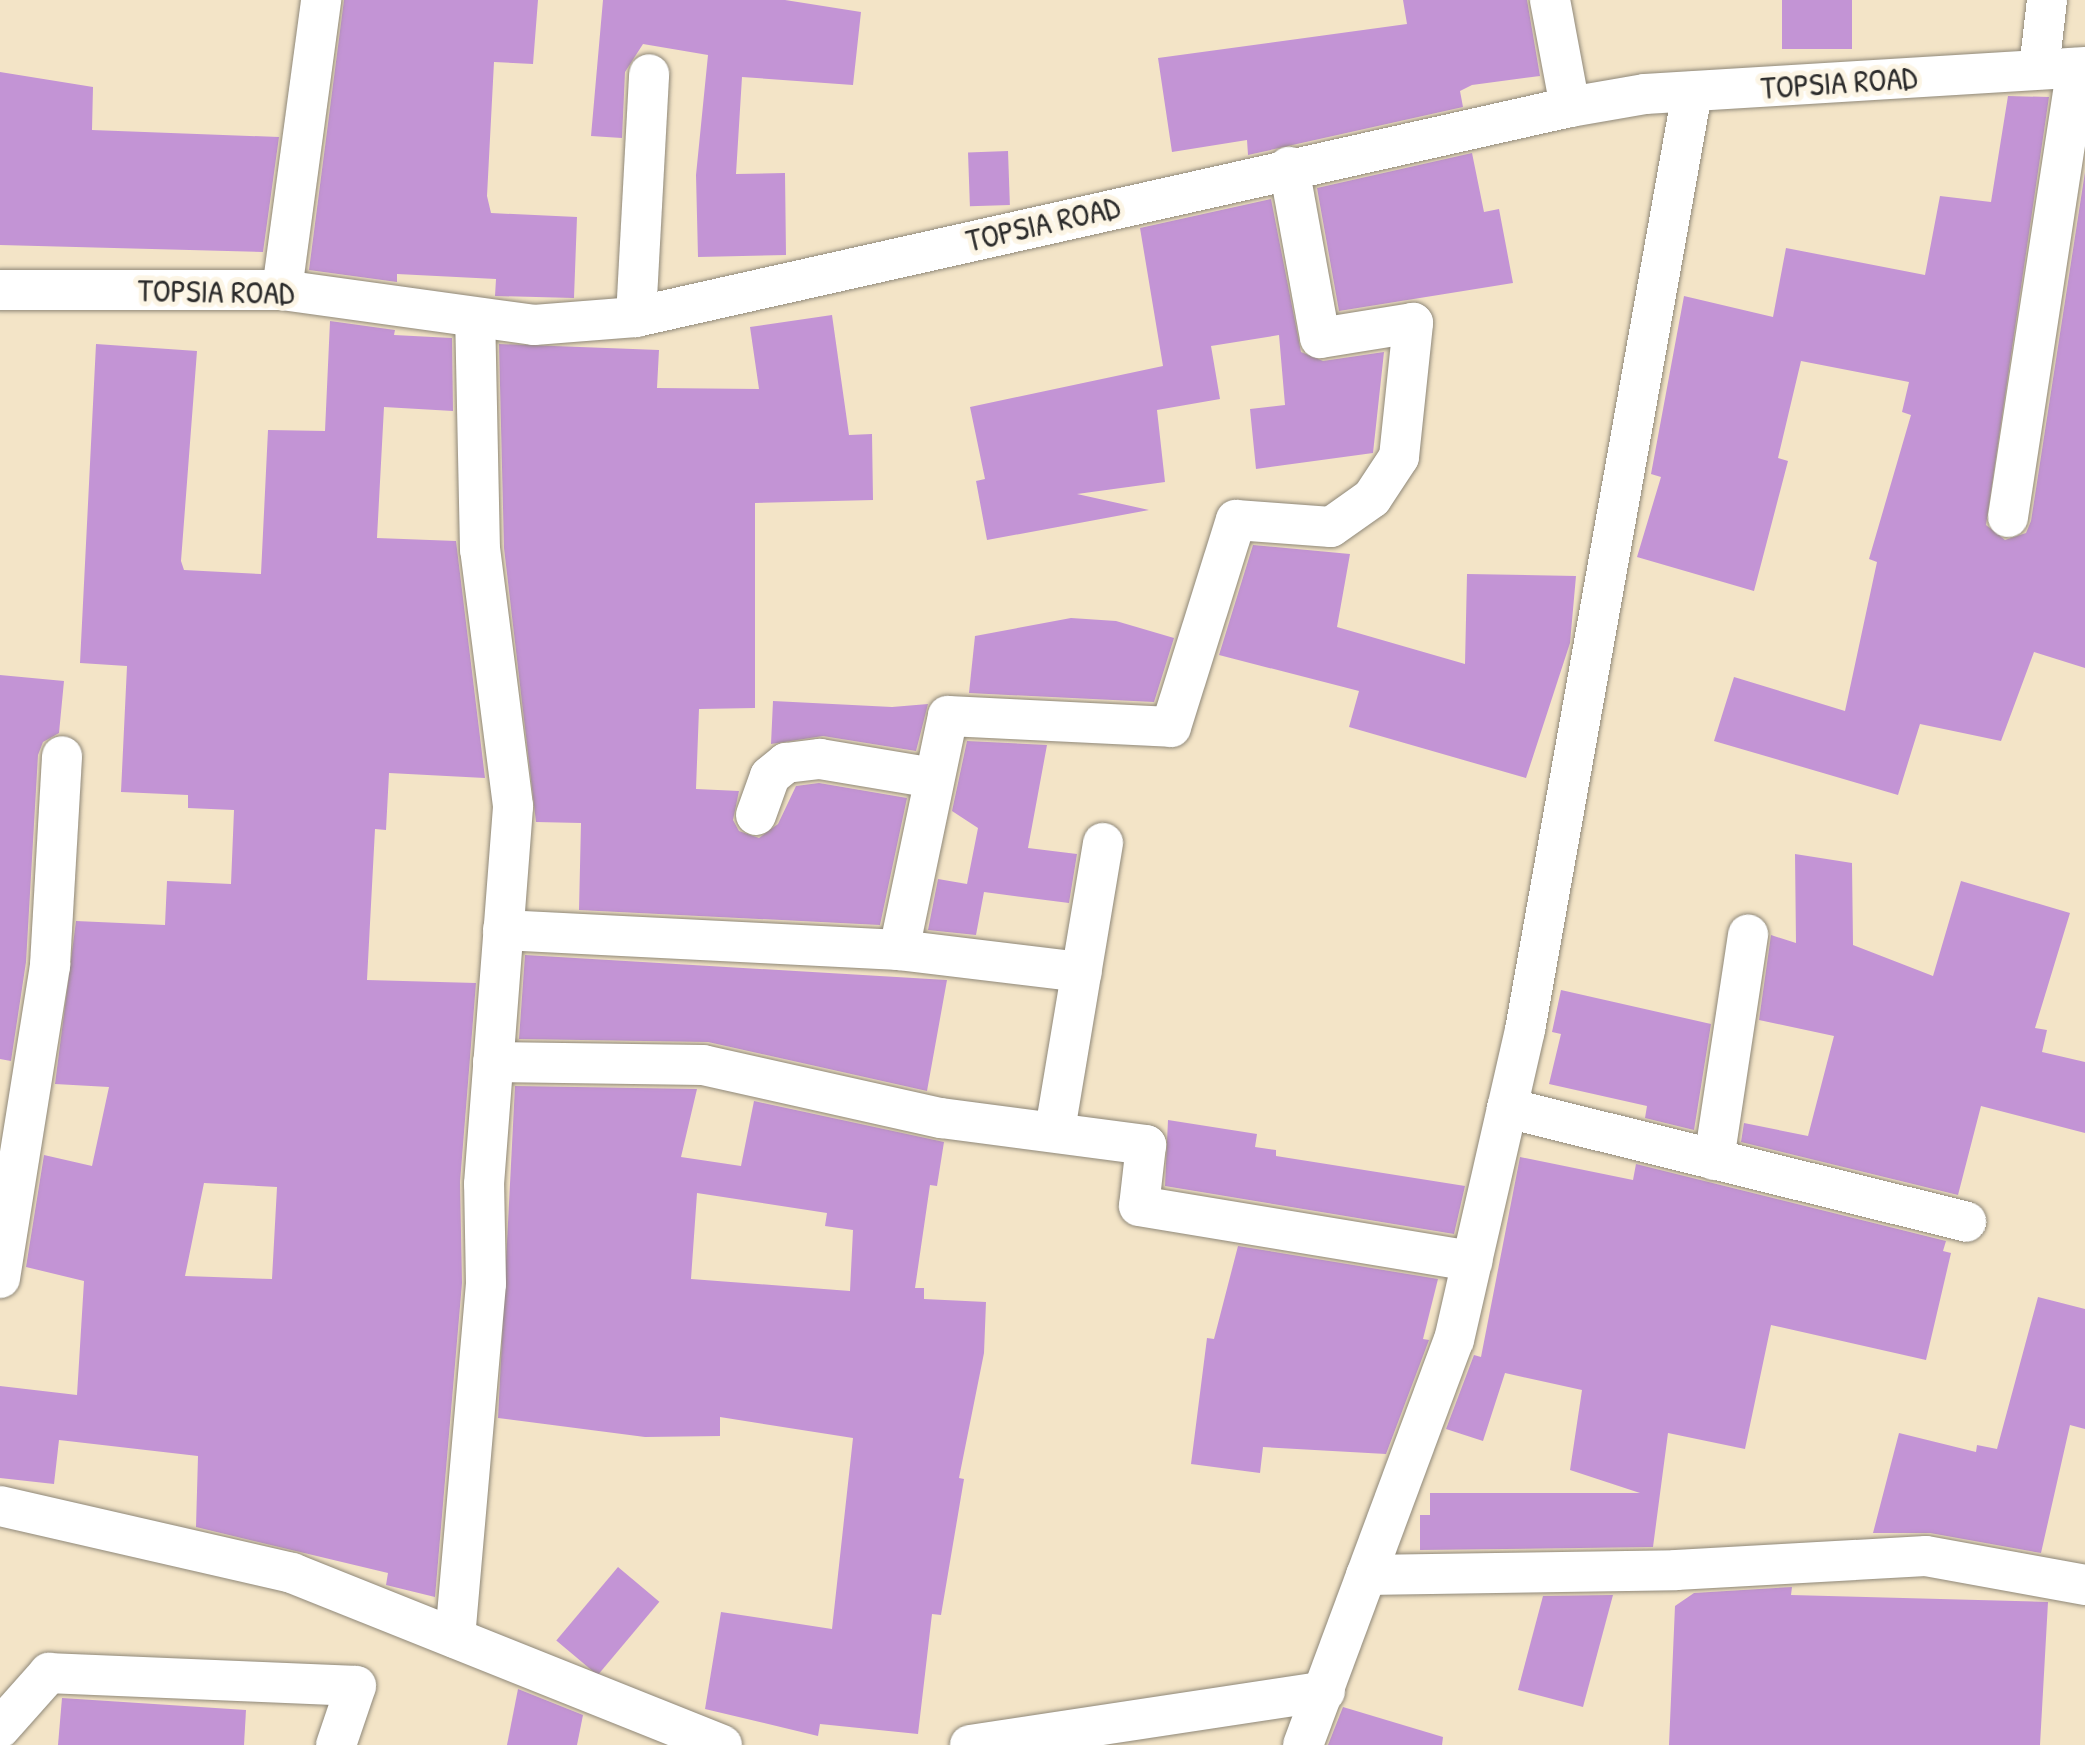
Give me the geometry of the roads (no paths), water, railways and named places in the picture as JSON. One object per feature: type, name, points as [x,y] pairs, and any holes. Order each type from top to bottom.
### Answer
[{"type":"street","points":[[282,290],[321,0]]},
{"type":"street","points":[[1550,0],[1570,107]]},
{"type":"street","points":[[2008,517],[2067,68],[2047,0]]},
{"type":"street","name":"TOPSIA ROAD","points":[[0,290],[282,290],[534,325],[636,317],[1289,167],[1570,107],[1692,92],[2067,68]]},
{"type":"street","points":[[636,317],[649,74]]},
{"type":"street","points":[[1303,1745],[1454,1340],[1507,1108],[1692,92]]},
{"type":"street","points":[[899,950],[948,716],[1171,727],[1236,520],[1331,527],[1372,498],[1399,457],[1413,323],[1320,338],[1289,167]]},
{"type":"street","points":[[455,1638],[486,1284],[484,1184],[514,806],[480,550],[475,318]]},
{"type":"street","points":[[0,1278],[50,965],[62,756]]},
{"type":"street","points":[[756,814],[770,776],[786,763],[820,759],[933,778]]},
{"type":"street","points":[[1055,1130],[1102,843]]},
{"type":"street","points":[[503,930],[899,950],[1082,972]]},
{"type":"street","points":[[1714,1160],[1748,935]]},
{"type":"street","points":[[493,1062],[702,1065],[941,1118],[1146,1145],[1139,1206],[1472,1261]]},
{"type":"street","points":[[1507,1108],[1966,1222]]},
{"type":"street","points":[[0,1506],[292,1574],[722,1745]]},
{"type":"street","points":[[1366,1575],[1676,1570],[1926,1556],[2085,1585]]},
{"type":"street","points":[[0,1728],[50,1673],[356,1686],[336,1745]]},
{"type":"street","points":[[970,1745],[1325,1690]]}]
